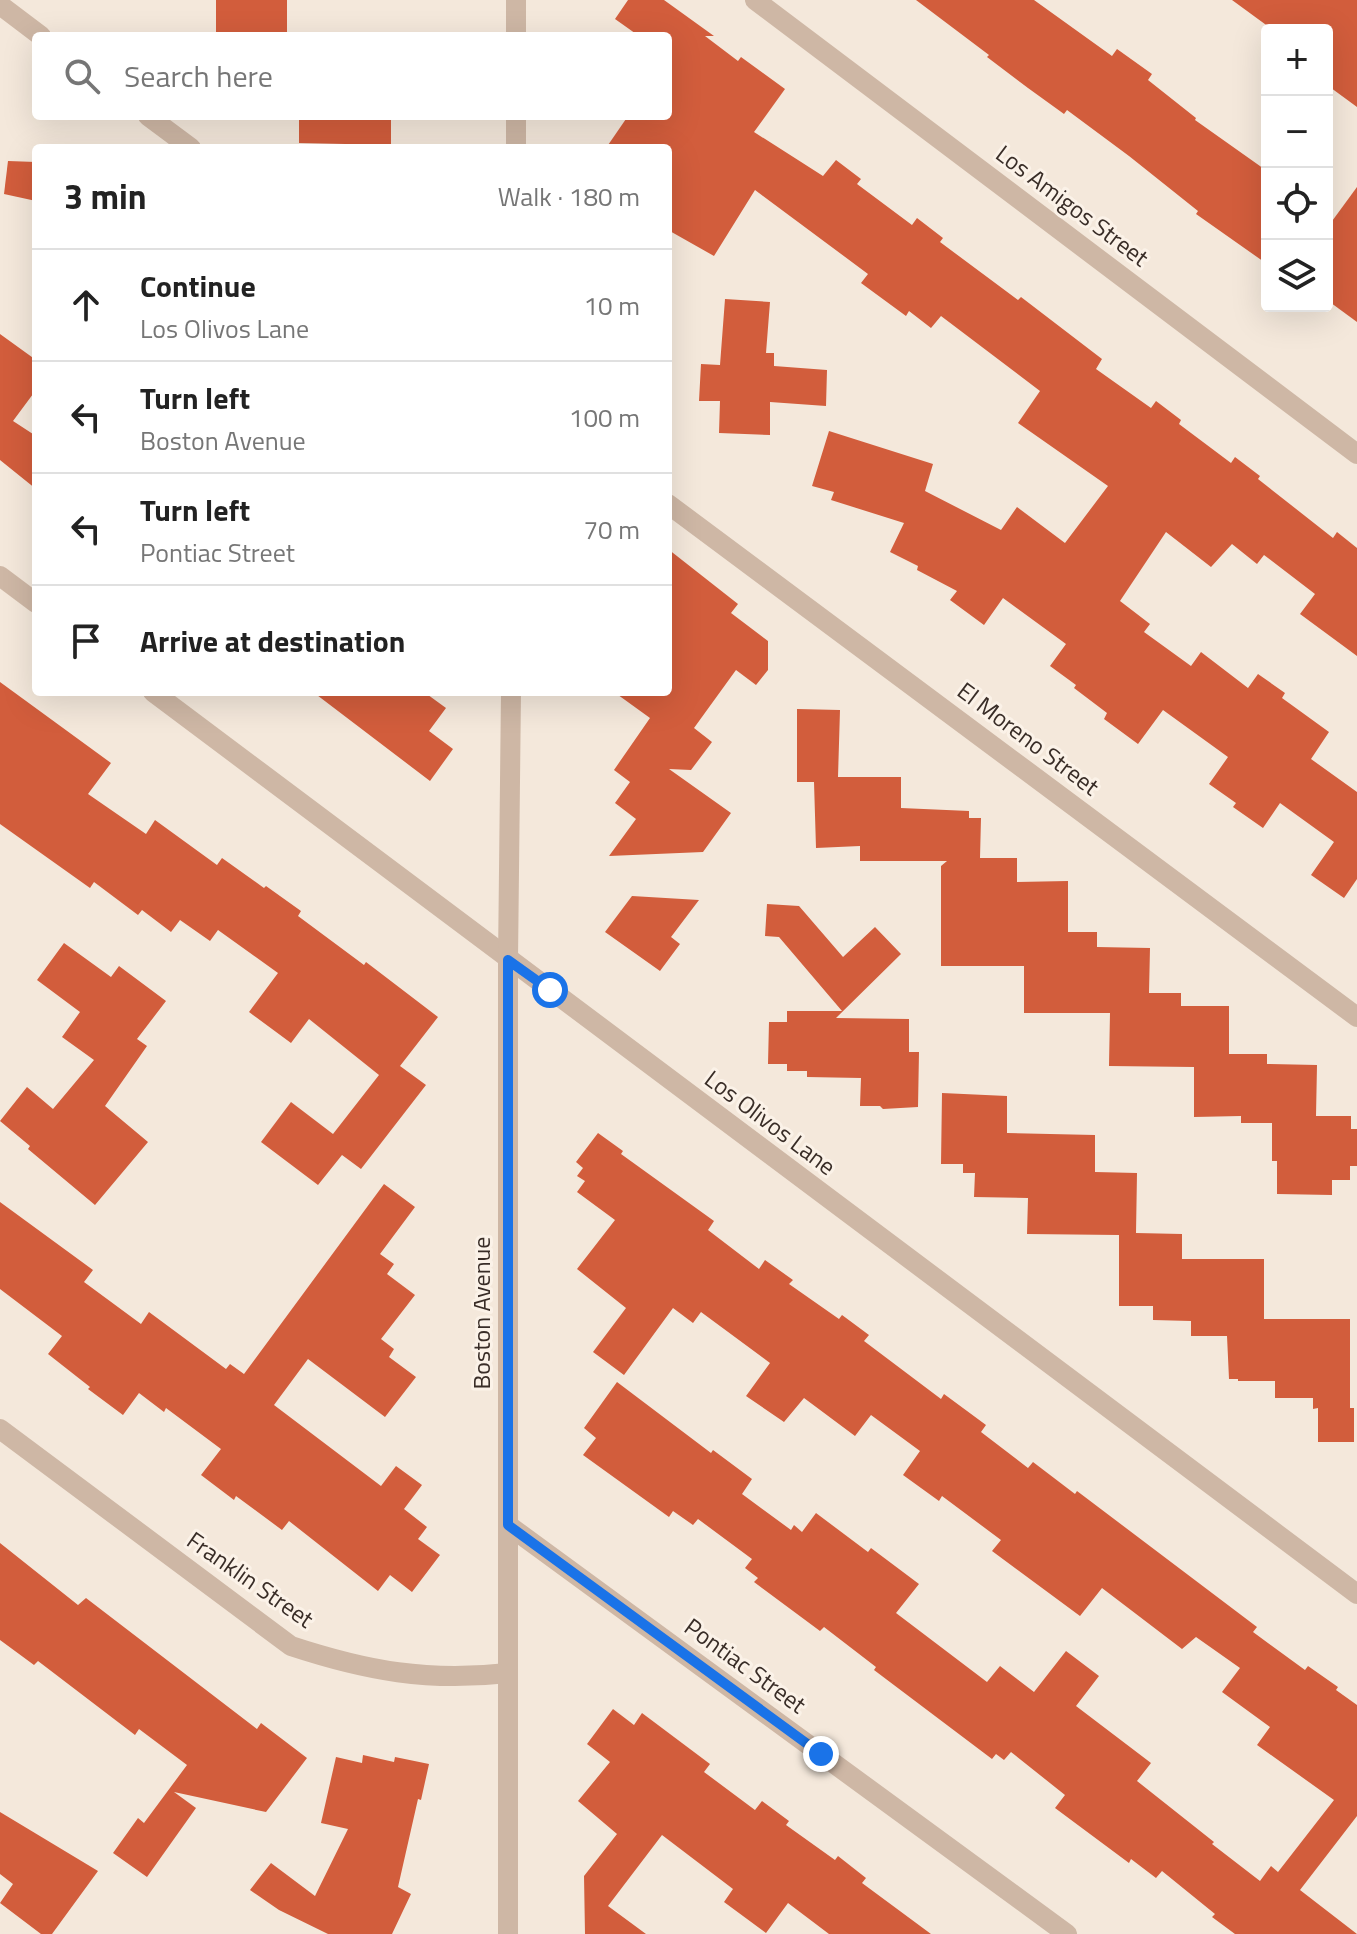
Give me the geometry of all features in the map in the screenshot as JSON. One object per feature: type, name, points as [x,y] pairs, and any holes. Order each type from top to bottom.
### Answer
[{"type":"street","points":[[516,0],[516,32]]},
{"type":"street","name":"Los Amigos Street","points":[[755,0],[1357,454]]},
{"type":"street","points":[[0,5],[36,32]]},
{"type":"street","points":[[153,120],[186,144]]},
{"type":"street","points":[[516,120],[516,144]]},
{"type":"street","name":"El Moreno Street","points":[[672,507],[1357,1017]]},
{"type":"street","points":[[0,576],[32,600]]},
{"type":"street","name":"Los Olivos Lane","points":[[158,696],[1357,1594]]},
{"type":"street","name":"Boston Avenue","points":[[508,1934],[511,696]]},
{"type":"street","name":"Franklin Street","points":[[0,1429],[291,1646],[390,1673],[462,1678],[508,1673]]},
{"type":"street","name":"Pontiac Street","points":[[508,1525],[1067,1934]]},
{"type":"building","points":[[216,0],[287,0],[287,32],[216,32]]},
{"type":"building","points":[[628,0],[664,0],[714,36],[705,36],[738,61],[741,57],[785,89],[754,132],[823,176],[836,160],[861,179],[857,184],[912,225],[917,218],[943,238],[940,242],[1018,300],[1021,297],[1102,359],[1096,369],[1151,408],[1156,401],[1181,420],[1179,424],[1231,463],[1235,457],[1260,476],[1258,479],[1333,538],[1337,532],[1357,548],[1357,656],[1300,614],[1315,594],[1264,555],[1257,564],[1232,544],[1211,567],[1166,532],[1120,601],[1150,624],[1144,632],[1191,666],[1201,652],[1248,688],[1258,674],[1285,693],[1282,698],[1329,732],[1311,759],[1357,792],[1357,879],[1344,898],[1311,875],[1334,842],[1280,803],[1263,828],[1233,807],[1236,803],[1209,784],[1228,757],[1163,710],[1138,744],[1104,719],[1107,713],[1050,666],[1066,644],[1003,598],[984,625],[950,600],[957,591],[890,552],[904,523],[831,500],[834,492],[812,486],[829,431],[933,464],[925,491],[1001,530],[1017,507],[1065,543],[1108,486],[1018,423],[1040,391],[941,316],[931,328],[909,311],[906,316],[861,283],[868,274],[755,190],[714,256],[672,232],[672,144],[609,144],[625,120],[672,120],[672,32],[633,32],[615,19]]},
{"type":"building","points":[[916,0],[1034,0],[1112,56],[1117,49],[1152,74],[1148,80],[1195,120],[1261,167],[1261,260],[1196,214],[1198,211],[1129,156],[1067,110],[1064,114],[987,57],[989,55]]},
{"type":"building","points":[[1232,0],[1357,0],[1357,107],[1333,89],[1333,24],[1265,24]]},
{"type":"building","points":[[299,120],[391,120],[391,144],[299,143]]},
{"type":"building","points":[[8,161],[32,162],[32,200],[4,194]]},
{"type":"building","points":[[1357,187],[1357,322],[1333,304],[1333,220]]},
{"type":"building","points":[[725,299],[770,302],[766,353],[774,353],[774,366],[827,370],[826,406],[770,402],[770,435],[719,433],[720,401],[699,401],[701,364],[720,365]]},
{"type":"building","points":[[0,334],[32,357],[32,395],[13,421],[32,433],[32,486],[0,460]]},
{"type":"building","points":[[672,552],[738,604],[731,613],[768,641],[768,670],[756,685],[736,670],[694,728],[712,742],[691,770],[669,769],[731,813],[703,852],[609,856],[636,819],[615,803],[630,782],[614,770],[650,718],[620,696],[672,696]]},
{"type":"building","points":[[0,682],[111,763],[88,794],[146,834],[155,820],[217,865],[222,858],[264,888],[266,886],[301,911],[298,916],[364,965],[366,962],[438,1017],[400,1066],[426,1085],[361,1169],[342,1155],[318,1185],[261,1142],[291,1102],[333,1134],[379,1075],[309,1019],[291,1043],[249,1012],[278,973],[218,930],[210,941],[180,920],[171,932],[142,910],[138,915],[94,882],[90,888],[0,824]]},
{"type":"building","points":[[318,696],[430,696],[446,708],[429,731],[453,749],[430,781]]},
{"type":"building","points":[[797,709],[840,710],[838,777],[901,777],[901,808],[969,811],[969,818],[981,818],[980,858],[1017,858],[1017,882],[1068,881],[1068,932],[1097,932],[1097,947],[1150,948],[1149,993],[1181,993],[1181,1006],[1229,1006],[1229,1054],[1267,1054],[1267,1064],[1317,1065],[1316,1116],[1351,1116],[1351,1129],[1357,1129],[1357,1166],[1350,1166],[1350,1180],[1332,1180],[1332,1195],[1277,1194],[1277,1161],[1272,1161],[1272,1123],[1241,1123],[1241,1116],[1194,1117],[1194,1067],[1109,1066],[1110,1013],[1024,1013],[1024,966],[941,966],[941,866],[947,861],[860,861],[860,846],[816,848],[814,782],[797,782]]},
{"type":"building","points":[[632,896],[699,900],[671,937],[680,944],[660,971],[605,932]]},
{"type":"building","points":[[767,904],[799,906],[843,957],[875,927],[901,954],[836,1018],[909,1019],[909,1052],[919,1052],[918,1107],[883,1109],[880,1106],[860,1106],[861,1078],[807,1077],[807,1071],[787,1071],[787,1064],[768,1064],[769,1022],[787,1022],[787,1011],[842,1011],[779,937],[765,936]]},
{"type":"building","points":[[64,943],[111,977],[119,966],[166,1001],[137,1039],[147,1046],[105,1106],[148,1142],[95,1205],[28,1149],[30,1146],[0,1121],[27,1087],[53,1109],[94,1060],[62,1037],[80,1012],[37,980]]},
{"type":"building","points":[[942,1093],[1007,1096],[1007,1133],[1095,1135],[1095,1172],[1137,1173],[1136,1233],[1182,1234],[1182,1259],[1264,1259],[1264,1319],[1350,1319],[1350,1408],[1354,1408],[1354,1442],[1318,1442],[1318,1408],[1313,1409],[1313,1398],[1275,1398],[1275,1381],[1229,1379],[1227,1336],[1191,1336],[1191,1321],[1153,1320],[1153,1306],[1119,1306],[1119,1235],[1027,1234],[1028,1198],[974,1197],[975,1173],[963,1173],[963,1164],[941,1164]]},
{"type":"building","points":[[598,1133],[623,1151],[621,1154],[714,1221],[708,1230],[759,1269],[765,1260],[793,1280],[789,1284],[839,1319],[842,1315],[869,1335],[864,1341],[941,1399],[944,1394],[986,1425],[981,1432],[1028,1468],[1033,1462],[1075,1494],[1077,1491],[1257,1627],[1253,1632],[1305,1670],[1308,1666],[1338,1687],[1336,1690],[1357,1705],[1357,1816],[1300,1890],[1357,1934],[1235,1934],[1162,1871],[1156,1878],[1131,1859],[1129,1863],[1055,1808],[1065,1795],[1011,1752],[1004,1760],[996,1754],[992,1759],[874,1670],[876,1667],[824,1627],[820,1631],[754,1582],[758,1578],[745,1568],[752,1559],[698,1519],[693,1525],[673,1511],[669,1517],[583,1455],[596,1438],[584,1428],[617,1382],[711,1453],[713,1450],[752,1479],[742,1494],[791,1530],[794,1525],[802,1532],[816,1513],[868,1552],[871,1548],[919,1584],[896,1613],[987,1682],[1000,1666],[1034,1692],[1066,1651],[1099,1676],[1076,1706],[1151,1763],[1137,1781],[1260,1881],[1271,1866],[1278,1872],[1334,1800],[1257,1745],[1270,1727],[1222,1692],[1240,1668],[1196,1637],[1182,1649],[1102,1588],[1080,1616],[992,1551],[1001,1540],[942,1496],[939,1501],[903,1475],[920,1451],[871,1415],[855,1436],[804,1398],[784,1422],[746,1396],[770,1363],[701,1312],[693,1323],[673,1308],[624,1375],[593,1352],[626,1308],[577,1269],[615,1220],[577,1192],[585,1181],[577,1176],[583,1168],[576,1162]]},
{"type":"building","points":[[384,1184],[415,1207],[380,1254],[394,1264],[387,1274],[415,1295],[381,1339],[394,1349],[389,1357],[416,1377],[385,1417],[308,1359],[274,1405],[381,1486],[396,1466],[422,1485],[404,1509],[427,1527],[418,1539],[440,1555],[412,1592],[390,1575],[378,1591],[289,1521],[282,1530],[236,1496],[234,1500],[201,1475],[221,1449],[166,1408],[164,1412],[139,1393],[123,1415],[48,1354],[62,1336],[0,1289],[0,1202],[93,1270],[84,1282],[141,1324],[149,1312],[226,1369],[230,1364],[244,1374]]},
{"type":"building","points":[[0,1543],[78,1605],[86,1598],[257,1729],[261,1723],[307,1758],[266,1812],[174,1792],[196,1808],[147,1877],[113,1853],[138,1818],[144,1823],[187,1765],[139,1729],[135,1735],[38,1661],[34,1665],[0,1640]]},
{"type":"building","points":[[613,1709],[634,1725],[642,1713],[710,1764],[704,1772],[755,1810],[762,1801],[789,1821],[786,1825],[835,1860],[838,1856],[866,1878],[862,1883],[931,1934],[829,1934],[788,1903],[766,1933],[724,1902],[733,1889],[662,1835],[608,1906],[646,1934],[585,1934],[584,1876],[617,1834],[578,1801],[610,1762],[587,1744]]},
{"type":"building","points":[[363,1755],[394,1762],[395,1757],[429,1764],[398,1887],[411,1894],[392,1934],[328,1934],[279,1910],[250,1890],[271,1863],[315,1896],[348,1829],[321,1823],[336,1757],[362,1763]]},
{"type":"building","points":[[0,1812],[98,1871],[52,1934],[41,1934],[0,1903],[13,1884],[0,1874]]},
{"type":"route","points":[[550,990],[508,960],[508,1525],[821,1754]]}]
